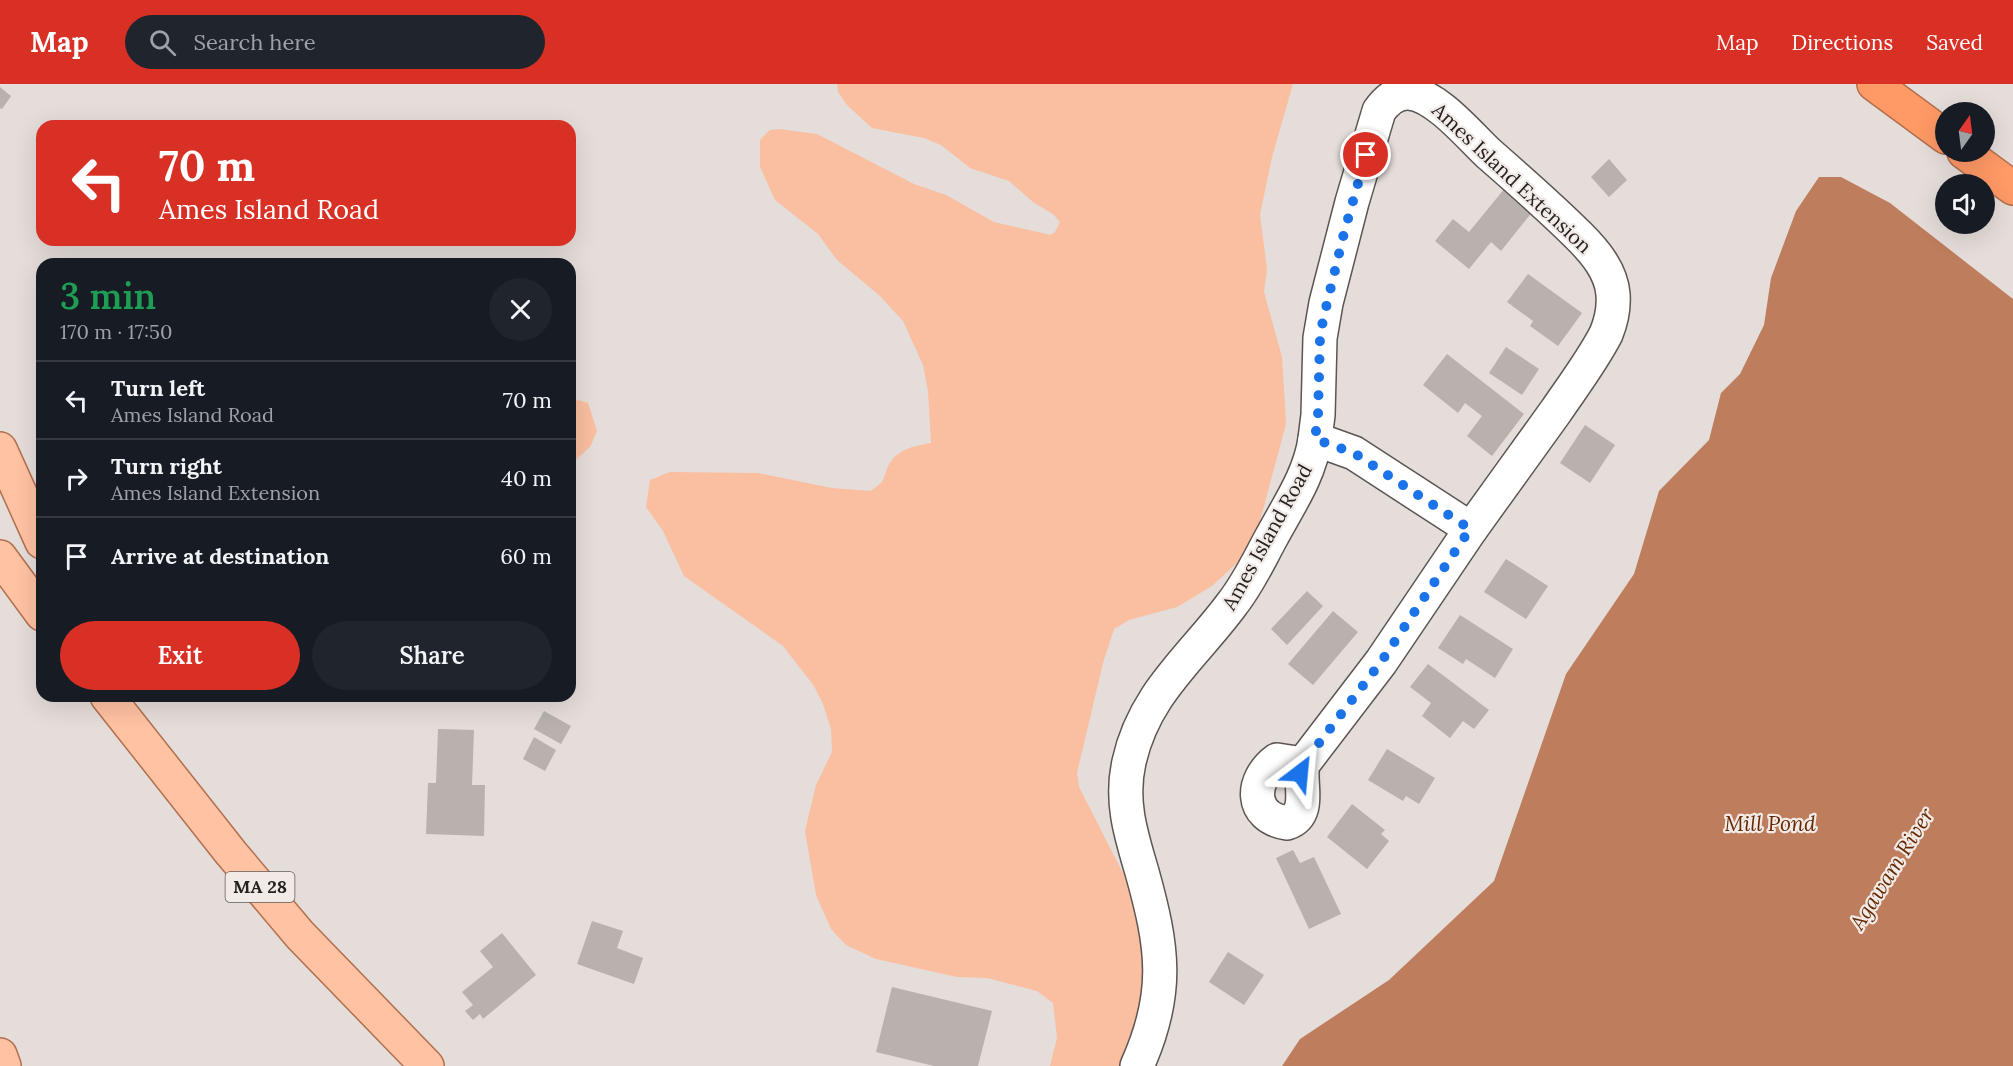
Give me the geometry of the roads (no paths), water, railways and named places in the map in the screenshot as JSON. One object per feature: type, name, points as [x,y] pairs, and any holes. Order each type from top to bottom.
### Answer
[{"type":"highway","points":[[1874,84],[1935,129]]},
{"type":"highway","points":[[1978,162],[2013,188]]},
{"type":"main road","points":[[0,449],[36,529]]},
{"type":"main road","points":[[0,557],[36,606]]},
{"type":"main road","points":[[0,593],[36,617]]},
{"type":"main road","name":"MA 28","points":[[112,702],[231,853],[300,935],[427,1066]]},
{"type":"main road","points":[[127,702],[165,769]]},
{"type":"main road","points":[[0,1055],[4,1066]]},
{"type":"street","name":"Ames Island Extension","points":[[1315,439],[1318,415],[1320,338],[1324,314],[1352,202],[1379,111],[1386,100],[1393,96],[1409,93],[1421,96],[1460,124],[1589,246],[1607,272],[1613,293],[1611,319],[1602,340],[1512,474],[1470,529]]},
{"type":"street","name":"Ames Island Road","points":[[1137,1066],[1153,1027],[1157,1010],[1160,972],[1157,933],[1128,828],[1124,798],[1128,762],[1140,727],[1160,692],[1234,603],[1247,581],[1302,481],[1313,453],[1315,439],[1354,453],[1470,529]]},
{"type":"street","points":[[1303,764],[1381,662],[1470,529]]},
{"type":"water","name":"Mill Pond","points":[[1819,177],[1841,177],[1890,203],[2013,299],[2013,1066],[1282,1066],[1300,1039],[1389,980],[1494,881],[1566,674],[1634,574],[1659,491],[1709,440],[1721,393],[1740,374],[1764,325],[1771,278],[1796,211]]},
{"type":"water label","name":"Agawam River","points":[[1892,869]]}]
